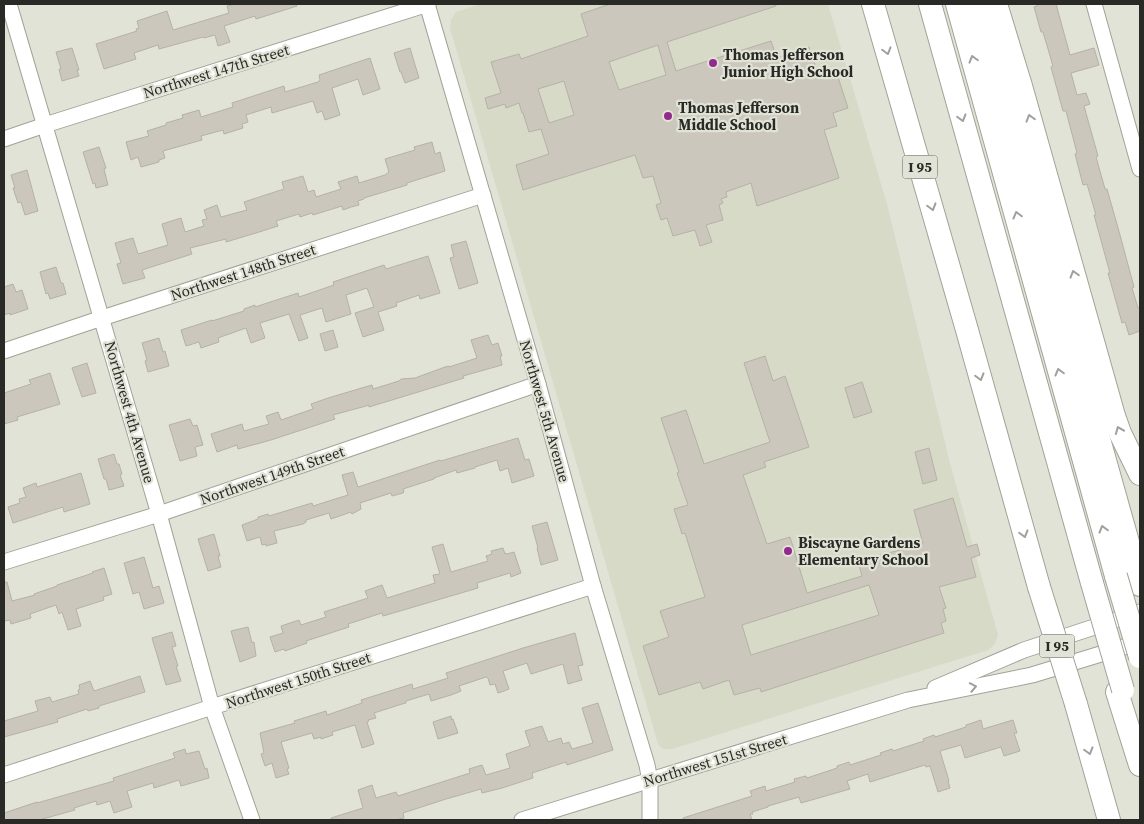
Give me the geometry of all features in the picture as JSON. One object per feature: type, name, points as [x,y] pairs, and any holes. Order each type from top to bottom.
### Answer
[{"type":"highway","name":"I 95","points":[[873,4],[1039,587],[1076,704],[1109,820]]},
{"type":"highway","points":[[930,4],[1140,765]]},
{"type":"highway","points":[[957,4],[1140,657]]},
{"type":"highway","points":[[977,4],[1140,585]]},
{"type":"highway","points":[[996,4],[1114,416],[1140,474]]},
{"type":"highway","points":[[1120,691],[1140,746]]},
{"type":"street","name":"Northwest 4th Avenue","points":[[10,4],[159,514],[212,707],[252,820]]},
{"type":"street","name":"Northwest 147th Street","points":[[4,139],[427,4]]},
{"type":"street","name":"Northwest 5th Avenue","points":[[427,4],[538,384],[593,586],[646,765],[650,781],[650,820]]},
{"type":"street","points":[[1094,4],[1140,169]]},
{"type":"street","name":"Northwest 148th Street","points":[[4,351],[483,195]]},
{"type":"street","name":"Northwest 149th Street","points":[[4,562],[159,514],[538,384]]},
{"type":"street","name":"Northwest 150th Street","points":[[4,775],[593,586]]},
{"type":"street","name":"Northwest 151st Street","points":[[522,820],[908,700],[1024,650],[1140,612]]},
{"type":"street","name":"Northwest 151st Street","points":[[908,700],[1032,675],[1140,642]]},
{"type":"street","points":[[1024,650],[1032,675]]},
{"type":"shaded area","points":[[481,4],[828,4],[887,204],[951,467],[998,635],[995,644],[988,650],[672,749],[663,749],[658,744],[450,28],[451,20],[456,12]]},
{"type":"building","points":[[235,4],[296,4],[297,6],[256,19],[255,16],[224,26],[230,42],[218,46],[215,35],[159,49],[158,45],[134,53],[136,59],[104,69],[96,44],[137,31],[136,29],[139,28],[137,21],[167,11],[173,30],[229,13],[227,6]]},
{"type":"building","points":[[610,4],[776,4],[776,6],[667,42],[676,71],[771,41],[777,58],[809,47],[820,79],[837,74],[848,108],[833,113],[837,126],[824,130],[839,178],[757,206],[751,183],[726,192],[727,197],[721,199],[723,203],[719,205],[723,220],[706,225],[712,242],[700,246],[695,230],[673,236],[667,218],[661,220],[656,205],[661,203],[653,176],[643,178],[635,155],[523,190],[516,165],[549,154],[541,129],[529,132],[519,103],[506,108],[505,104],[488,109],[485,98],[501,93],[491,62],[519,54],[521,59],[588,36],[581,14]],"holes":[[[658,45],[666,75],[619,90],[609,62]],[[564,81],[574,115],[549,123],[538,89]]]},
{"type":"building","points":[[1036,4],[1056,4],[1070,55],[1094,48],[1099,65],[1071,73],[1077,95],[1086,93],[1090,104],[1084,106],[1098,156],[1096,157],[1120,235],[1134,287],[1132,288],[1138,308],[1140,307],[1140,331],[1129,335],[1125,322],[1122,323],[1108,273],[1110,273],[1087,184],[1083,185],[1066,111],[1063,111],[1051,67],[1053,66],[1034,7],[1037,6]]},
{"type":"building","points":[[72,48],[79,76],[62,81],[56,52]]},
{"type":"building","points":[[410,48],[419,78],[405,83],[394,53]]},
{"type":"building","points":[[370,58],[380,89],[363,95],[358,79],[332,88],[340,115],[325,120],[322,111],[317,113],[313,101],[272,113],[271,107],[246,115],[248,122],[242,124],[243,128],[224,134],[223,130],[201,136],[202,140],[163,151],[165,158],[159,160],[159,162],[141,167],[138,157],[131,160],[126,142],[149,136],[147,131],[183,118],[182,115],[199,110],[201,117],[233,107],[232,103],[284,86],[285,92],[318,82],[320,80],[319,75]]},
{"type":"building","points":[[432,142],[435,154],[440,152],[445,171],[364,198],[358,201],[359,205],[343,210],[342,206],[313,215],[312,213],[300,217],[299,214],[276,221],[278,226],[256,233],[226,242],[226,239],[190,248],[192,254],[142,270],[145,278],[123,284],[117,264],[121,263],[115,243],[133,238],[138,254],[168,245],[162,224],[181,218],[185,232],[204,226],[202,220],[207,219],[204,210],[217,205],[221,217],[247,210],[244,202],[284,189],[282,182],[303,176],[308,192],[314,190],[316,197],[341,189],[338,182],[357,176],[359,183],[385,175],[389,172],[385,159],[415,150],[414,147]]},
{"type":"building","points":[[99,147],[106,168],[104,169],[108,185],[96,188],[83,152]]},
{"type":"building","points":[[27,170],[38,211],[25,215],[21,202],[18,203],[11,175]]},
{"type":"building","points":[[466,241],[478,283],[459,289],[450,258],[454,257],[451,245]]},
{"type":"building","points":[[428,256],[440,293],[420,299],[419,295],[396,303],[397,306],[378,312],[384,330],[363,337],[355,313],[374,307],[367,288],[346,295],[351,314],[326,322],[322,308],[300,315],[308,338],[299,341],[289,314],[260,323],[265,338],[251,343],[246,328],[218,338],[219,342],[201,348],[199,342],[186,346],[181,330],[244,311],[244,309],[255,305],[255,307],[298,293],[299,297],[334,285],[333,282],[384,265],[386,269]]},
{"type":"building","points":[[56,267],[66,294],[50,299],[48,293],[46,294],[40,272]]},
{"type":"building","points":[[13,284],[16,292],[22,290],[28,309],[4,315],[4,287]]},
{"type":"building","points":[[333,330],[338,347],[325,351],[320,334]]},
{"type":"building","points":[[488,335],[492,345],[498,343],[502,356],[500,356],[502,365],[369,407],[369,405],[333,415],[335,419],[271,440],[238,449],[237,445],[217,452],[211,434],[242,424],[244,431],[269,424],[266,416],[278,412],[281,420],[313,409],[311,404],[328,398],[372,385],[373,389],[401,379],[415,378],[477,358],[471,340]]},
{"type":"building","points":[[159,338],[169,366],[148,372],[142,343]]},
{"type":"building","points":[[765,356],[773,381],[785,376],[809,447],[764,462],[766,467],[743,475],[767,544],[790,537],[807,593],[862,576],[858,561],[923,544],[914,510],[953,498],[967,547],[977,544],[980,555],[971,558],[976,577],[939,587],[946,608],[943,609],[946,621],[941,623],[944,633],[761,692],[760,688],[734,695],[729,680],[703,689],[700,682],[659,695],[643,646],[669,637],[660,611],[705,597],[685,533],[682,534],[674,509],[688,505],[661,418],[686,410],[704,464],[770,442],[744,363]],"holes":[[[869,585],[879,615],[751,655],[742,625]]]},
{"type":"building","points":[[87,363],[96,393],[82,397],[72,368]]},
{"type":"building","points":[[50,373],[60,404],[17,417],[18,420],[4,424],[4,393],[31,384],[29,380]]},
{"type":"building","points":[[862,382],[872,412],[854,418],[845,388]]},
{"type":"building","points":[[190,419],[193,426],[197,425],[203,445],[195,447],[197,456],[180,461],[169,425]]},
{"type":"building","points":[[518,438],[525,460],[529,459],[534,476],[512,483],[508,468],[500,471],[497,460],[457,473],[456,470],[403,489],[403,493],[392,496],[391,493],[360,503],[361,509],[352,514],[351,512],[331,519],[329,513],[306,520],[303,524],[274,531],[277,543],[266,546],[266,544],[262,545],[260,537],[247,541],[242,525],[258,519],[258,517],[268,514],[269,516],[312,503],[313,506],[348,495],[342,475],[353,472],[358,487],[440,460]]},
{"type":"building","points":[[929,448],[937,480],[923,484],[915,452]]},
{"type":"building","points":[[114,454],[117,464],[119,464],[124,486],[109,490],[98,459]]},
{"type":"building","points":[[81,473],[90,504],[64,512],[63,507],[13,523],[8,507],[20,503],[19,499],[26,497],[23,488],[36,483],[37,487]]},
{"type":"building","points":[[547,522],[558,560],[541,565],[532,526]]},
{"type":"building","points":[[214,534],[221,567],[208,571],[198,539]]},
{"type":"building","points":[[443,544],[451,572],[488,561],[486,556],[492,554],[491,551],[503,548],[505,554],[514,552],[521,573],[511,577],[510,573],[477,583],[478,588],[383,616],[382,613],[348,624],[349,627],[306,641],[307,643],[285,651],[284,649],[275,652],[270,637],[283,633],[281,626],[299,620],[301,625],[326,617],[324,612],[368,598],[365,591],[382,585],[387,598],[435,583],[433,575],[440,574],[432,547]]},
{"type":"building","points":[[144,557],[153,588],[159,586],[164,603],[144,609],[139,592],[133,594],[124,563]]},
{"type":"building","points":[[104,568],[112,594],[103,597],[104,600],[76,609],[81,626],[68,630],[62,612],[59,614],[56,605],[30,614],[31,618],[11,624],[10,620],[4,621],[4,582],[7,582],[12,601],[35,595]]},
{"type":"building","points":[[248,627],[252,643],[254,642],[256,656],[240,662],[231,631]]},
{"type":"building","points":[[172,632],[176,646],[172,647],[181,681],[166,685],[152,638]]},
{"type":"building","points":[[575,633],[583,665],[578,666],[582,680],[568,684],[563,664],[531,674],[527,663],[503,671],[509,689],[498,693],[495,684],[490,685],[486,677],[459,686],[461,691],[451,695],[431,701],[429,694],[374,713],[376,718],[367,722],[374,744],[362,748],[355,725],[332,732],[333,735],[321,739],[321,737],[314,739],[312,733],[281,742],[289,774],[276,778],[272,763],[265,766],[261,754],[264,753],[260,733],[295,723],[294,721],[326,711],[327,715],[362,703],[361,700],[412,684],[413,689],[448,678],[446,673]]},
{"type":"building","points":[[140,676],[145,692],[99,706],[99,708],[88,711],[87,709],[57,719],[58,722],[4,737],[4,721],[38,711],[35,701],[50,697],[52,702],[79,694],[79,685],[90,681],[94,691]]},
{"type":"building","points":[[598,703],[613,750],[567,765],[566,762],[532,773],[533,778],[502,788],[482,793],[481,789],[446,799],[403,813],[404,818],[395,820],[331,820],[331,818],[363,808],[358,790],[372,785],[376,798],[396,792],[398,796],[470,773],[469,769],[482,765],[486,775],[510,768],[506,754],[530,746],[525,731],[542,726],[548,742],[561,738],[563,744],[569,742],[572,749],[593,743],[582,708]]},
{"type":"building","points":[[451,716],[458,733],[438,739],[433,722]]},
{"type":"building","points":[[981,720],[983,729],[1013,720],[1017,733],[1014,733],[1020,751],[1004,756],[1001,747],[965,758],[961,745],[940,751],[950,788],[938,792],[930,766],[926,767],[925,765],[870,782],[868,774],[847,781],[850,789],[801,803],[799,797],[752,812],[753,814],[750,814],[752,820],[684,820],[683,818],[752,796],[750,791],[765,786],[766,791],[795,782],[794,779],[806,776],[807,778],[849,762],[850,765],[881,755],[880,753],[892,749],[893,751],[924,741],[923,739],[934,735],[935,737],[966,727],[966,725]]},
{"type":"building","points":[[185,749],[186,754],[199,751],[205,769],[207,768],[209,778],[181,786],[179,780],[154,788],[153,783],[127,791],[132,807],[114,813],[110,801],[97,805],[96,801],[74,808],[75,810],[39,820],[4,820],[4,813],[114,781],[113,778],[175,758],[173,753]]},
{"type":"place","name":"Thomas Jefferson Junior High School","points":[[713,63]]},
{"type":"place","name":"Thomas Jefferson Middle School","points":[[668,116]]},
{"type":"place","name":"Biscayne Gardens Elementary School","points":[[788,551]]}]
